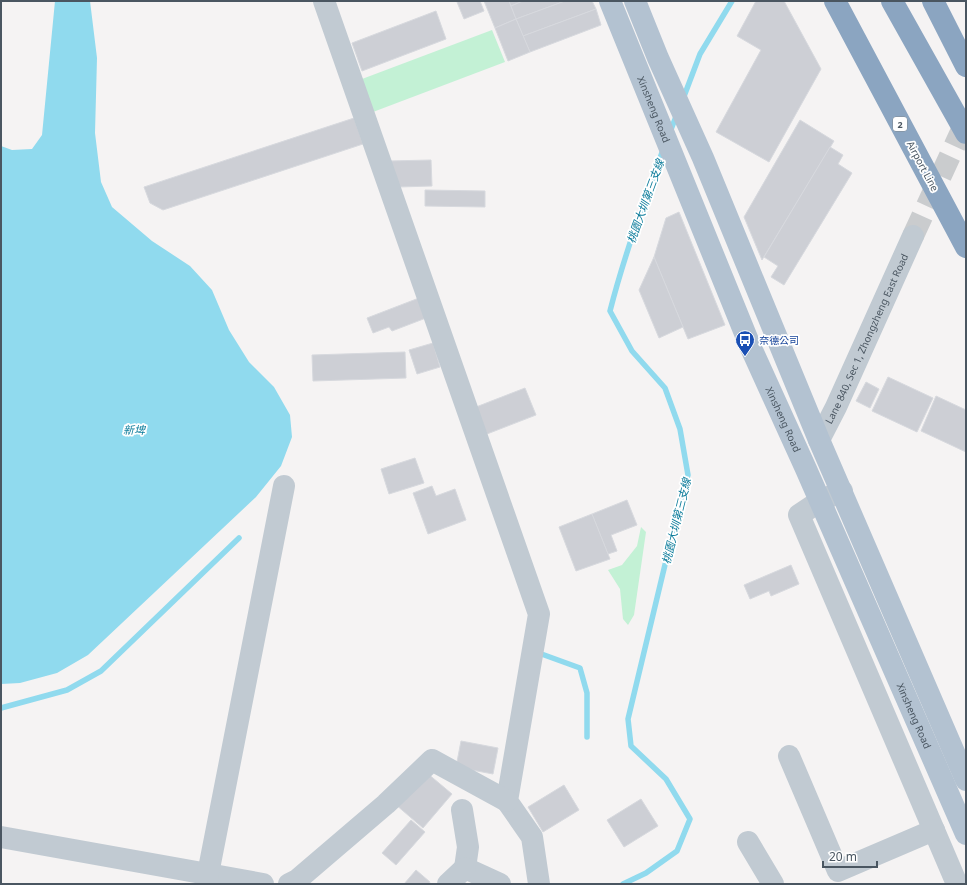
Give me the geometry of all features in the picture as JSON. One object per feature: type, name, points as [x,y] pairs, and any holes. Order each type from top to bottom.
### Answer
[{"type":"highway","points":[[828,1],[891,107]]},
{"type":"highway","name":"Airport Line","points":[[835,1],[966,247]]},
{"type":"highway","points":[[892,1],[966,132]]},
{"type":"highway","points":[[933,1],[966,66]]},
{"type":"main road","name":"Xinsheng Road","points":[[610,1],[751,348],[820,501],[966,834]]},
{"type":"main road","points":[[635,1],[658,58],[703,158],[819,440],[966,780]]},
{"type":"street","points":[[324,1],[540,614],[507,801]]},
{"type":"street","name":"Lane 840, Sec 1, Zhongzheng East Road","points":[[819,440],[836,407],[913,236]]},
{"type":"street","points":[[207,879],[284,486]]},
{"type":"street","points":[[842,491],[820,501],[799,515],[958,884]]},
{"type":"street","points":[[789,756],[840,877],[934,830]]},
{"type":"street","points":[[289,884],[297,880],[386,804],[432,760],[507,801],[532,837],[539,884]]},
{"type":"street","points":[[448,884],[465,868],[468,847],[462,810]]},
{"type":"street","points":[[1,837],[207,879],[263,884]]},
{"type":"street","points":[[748,842],[773,884]]},
{"type":"street","points":[[465,868],[500,884]]},
{"type":"green space","points":[[492,30],[505,62],[373,112],[362,79]]},
{"type":"green space","points":[[641,527],[646,532],[634,615],[628,625],[623,619],[620,589],[608,570],[622,565],[637,546]]},
{"type":"water","name":"新埤","points":[[55,1],[90,1],[97,58],[95,133],[101,182],[112,207],[152,241],[190,266],[212,290],[229,330],[249,362],[274,387],[290,415],[292,437],[281,466],[256,497],[88,655],[57,673],[20,683],[1,684],[1,146],[12,150],[32,149],[42,135]]},
{"type":"building","points":[[480,1],[484,11],[464,19],[457,2]]},
{"type":"building","points":[[484,1],[509,1],[516,19],[495,28]]},
{"type":"building","points":[[509,1],[523,1],[511,6]]},
{"type":"building","points":[[523,1],[565,1],[516,19],[511,6]]},
{"type":"building","points":[[565,1],[592,1],[596,9],[523,36],[516,19]]},
{"type":"building","points":[[756,1],[784,1],[821,69],[769,162],[716,132],[761,50],[737,36]]},
{"type":"building","points":[[596,9],[601,25],[530,52],[523,36]]},
{"type":"building","points":[[436,11],[446,39],[362,71],[352,43]]},
{"type":"building","points":[[516,19],[530,52],[508,61],[495,28]]},
{"type":"building","points":[[354,118],[363,144],[163,210],[150,203],[144,187]]},
{"type":"building","points":[[800,120],[834,141],[762,260],[744,217]]},
{"type":"building","points":[[830,147],[843,155],[838,164],[852,173],[784,285],[771,277],[778,266],[764,257]]},
{"type":"building","points":[[431,160],[432,186],[398,187],[389,161]]},
{"type":"building","points":[[425,190],[485,191],[485,207],[425,206]]},
{"type":"building","points":[[679,212],[725,325],[688,339],[654,257],[666,218]]},
{"type":"building","points":[[654,257],[683,327],[659,338],[639,290]]},
{"type":"building","points":[[419,298],[426,318],[392,331],[389,327],[373,333],[367,318]]},
{"type":"building","points":[[433,343],[440,367],[417,374],[409,350]]},
{"type":"building","points":[[405,352],[406,378],[313,381],[312,355]]},
{"type":"building","points":[[888,377],[933,398],[917,432],[872,411]]},
{"type":"building","points":[[866,382],[879,389],[870,408],[856,401]]},
{"type":"building","points":[[525,388],[536,415],[487,434],[476,407]]},
{"type":"building","points":[[936,396],[966,410],[966,452],[921,431]]},
{"type":"building","points":[[415,458],[424,483],[389,494],[381,469]]},
{"type":"building","points":[[432,486],[436,496],[455,489],[466,520],[428,534],[413,493]]},
{"type":"building","points":[[627,500],[637,525],[611,535],[617,551],[608,554],[592,514]]},
{"type":"building","points":[[592,514],[610,559],[576,571],[559,527]]},
{"type":"building","points":[[791,565],[799,584],[771,596],[769,591],[750,599],[744,585]]},
{"type":"building","points":[[461,741],[498,748],[493,774],[456,767]]},
{"type":"building","points":[[427,773],[452,794],[423,828],[395,804]]},
{"type":"building","points":[[564,785],[579,810],[543,832],[528,807]]},
{"type":"building","points":[[641,799],[658,826],[624,847],[607,820]]},
{"type":"building","points":[[411,820],[425,832],[396,865],[382,853]]},
{"type":"building","points":[[416,870],[430,882],[429,884],[404,884]]},
{"type":"waterway","name":"桃園大圳第三支線","points":[[683,99],[700,54],[732,1]]},
{"type":"waterway","name":"桃園大圳第三支線","points":[[670,132],[677,114]]},
{"type":"waterway","name":"桃園大圳第三支線","points":[[623,884],[646,873],[677,851],[690,819],[666,779],[631,746],[628,719],[681,498],[688,475],[680,429],[665,388],[632,351],[610,311],[634,230],[663,150]]},
{"type":"waterway","points":[[1,708],[67,690],[101,671],[239,538]]},
{"type":"waterway","points":[[536,652],[580,668],[587,693],[587,737]]},
{"type":"tunnel","points":[[913,236],[966,121]]},
{"type":"place","name":"奈德公司","points":[[745,357]]}]
